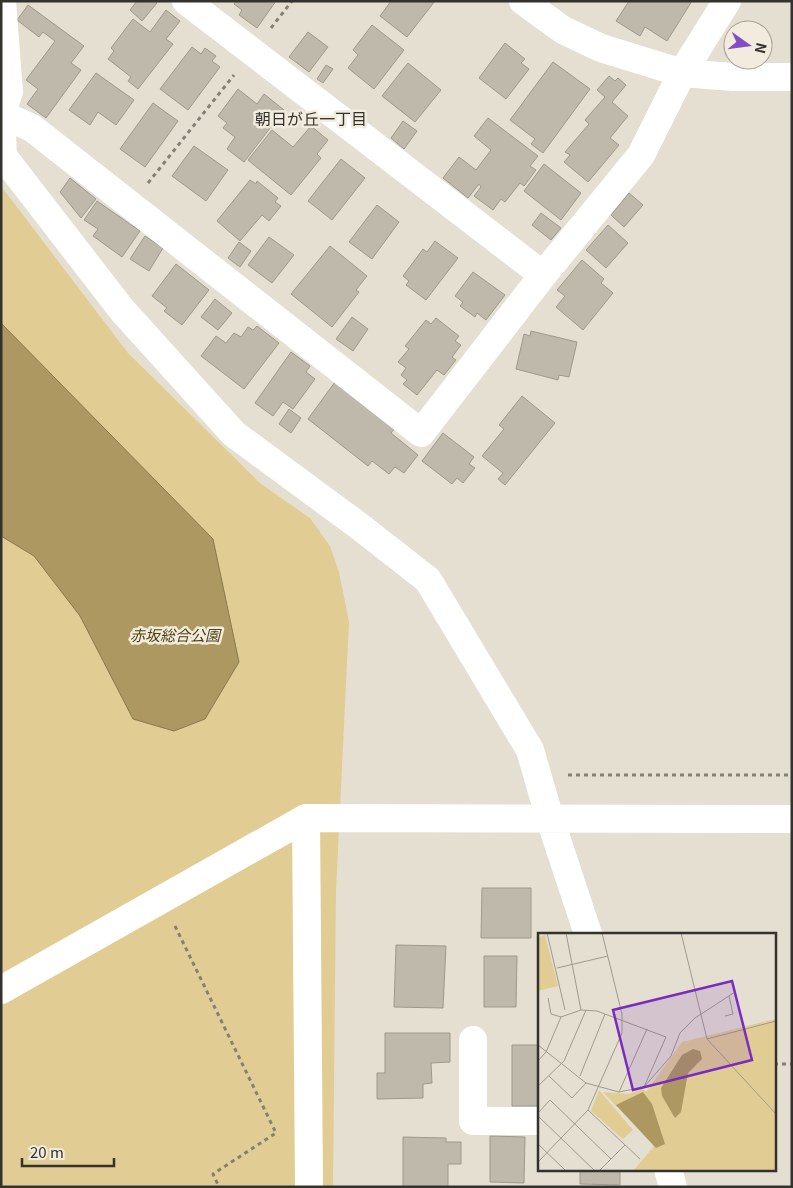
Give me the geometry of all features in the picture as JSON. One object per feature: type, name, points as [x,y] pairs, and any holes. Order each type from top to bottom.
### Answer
[{"type":"street","points":[[2,1],[9,92],[1,114],[3,156],[122,310],[234,434],[351,520],[428,580],[530,750],[550,819],[588,933]]},
{"type":"street","points":[[186,1],[543,275]]},
{"type":"street","points":[[523,1],[563,30],[601,48],[682,73],[733,77],[792,78]]},
{"type":"street","points":[[1,114],[32,128],[421,433],[543,275],[642,155],[682,73],[727,1]]},
{"type":"street","points":[[306,818],[309,1187]]},
{"type":"street","points":[[1,990],[306,818],[792,819]]},
{"type":"street","points":[[474,1040],[473,1121],[538,1121]]},
{"type":"street","points":[[668,1170],[673,1187]]},
{"type":"path","points":[[130,206],[292,1]]},
{"type":"path","points":[[565,774],[792,775]]},
{"type":"path","points":[[162,900],[276,1133],[213,1174],[219,1187]]},
{"type":"path","points":[[776,1064],[792,1064]]},
{"type":"green space","name":"赤坂総合公園","points":[[1,186],[128,353],[261,484],[310,518],[330,546],[339,572],[349,622],[336,891],[333,1187],[1,1187]]},
{"type":"shaded area","points":[[1,323],[213,539],[239,662],[205,719],[174,731],[133,719],[80,616],[34,556],[1,536]]},
{"type":"building","points":[[137,1],[155,1],[157,3],[142,21],[130,10]]},
{"type":"building","points":[[236,1],[276,1],[257,28],[239,15],[242,10],[234,4]]},
{"type":"building","points":[[391,1],[435,1],[407,37],[380,16]]},
{"type":"building","points":[[629,1],[692,1],[667,41],[645,27],[640,36],[616,21]]},
{"type":"building","points":[[28,5],[84,46],[71,63],[81,70],[46,118],[27,104],[38,89],[26,80],[55,41],[43,32],[39,37],[17,20]]},
{"type":"building","points":[[166,10],[180,21],[166,39],[173,44],[138,89],[128,81],[131,77],[108,59],[114,51],[111,48],[133,19],[150,32]]},
{"type":"building","points":[[372,25],[404,50],[374,89],[348,68],[358,55],[353,50]]},
{"type":"building","points":[[308,32],[328,47],[309,72],[289,57]]},
{"type":"building","points":[[505,43],[525,59],[521,63],[529,69],[506,99],[479,78]]},
{"type":"building","points":[[192,47],[201,54],[205,48],[216,56],[212,61],[220,67],[188,110],[160,89]]},
{"type":"building","points":[[553,62],[590,89],[543,153],[531,144],[535,139],[510,120]]},
{"type":"building","points":[[408,63],[441,90],[415,122],[382,96]]},
{"type":"building","points":[[326,65],[333,69],[323,83],[317,79]]},
{"type":"building","points":[[96,73],[134,100],[116,125],[98,112],[90,125],[69,110]]},
{"type":"building","points":[[609,76],[615,81],[618,78],[626,85],[612,102],[628,116],[610,138],[619,145],[588,182],[564,162],[570,155],[565,152],[589,124],[585,120],[605,97],[597,90]]},
{"type":"building","points":[[238,89],[257,104],[264,94],[284,110],[244,162],[227,149],[235,137],[223,128],[227,123],[218,116]]},
{"type":"building","points":[[153,103],[178,121],[145,167],[120,149]]},
{"type":"building","points":[[488,118],[538,156],[530,166],[536,170],[524,186],[520,183],[505,202],[501,199],[493,210],[474,196],[481,187],[479,184],[468,198],[443,178],[459,157],[476,170],[491,150],[474,136]]},
{"type":"building","points":[[403,121],[417,131],[404,149],[391,138]]},
{"type":"building","points":[[311,126],[328,140],[317,154],[321,158],[291,195],[248,160],[272,130],[293,147]]},
{"type":"building","points":[[194,146],[228,170],[206,201],[172,176]]},
{"type":"building","points":[[341,159],[365,178],[332,220],[308,201]]},
{"type":"building","points":[[544,164],[581,193],[561,220],[524,191]]},
{"type":"building","points":[[70,178],[96,199],[81,218],[60,192]]},
{"type":"building","points":[[250,180],[256,184],[257,181],[278,198],[275,202],[281,206],[269,221],[262,215],[240,241],[217,221]]},
{"type":"building","points":[[629,193],[643,205],[624,227],[611,215]]},
{"type":"building","points":[[97,201],[140,231],[122,257],[93,236],[98,229],[84,220]]},
{"type":"building","points":[[377,205],[399,222],[372,259],[349,242]]},
{"type":"building","points":[[541,213],[561,228],[551,240],[532,225]]},
{"type":"building","points":[[608,225],[628,243],[606,268],[586,250]]},
{"type":"building","points":[[145,236],[163,248],[149,271],[130,259]]},
{"type":"building","points":[[269,237],[294,255],[272,283],[248,265]]},
{"type":"building","points":[[435,241],[458,258],[426,300],[406,285],[409,281],[403,276],[423,249],[427,252]]},
{"type":"building","points":[[239,242],[251,251],[240,267],[228,258]]},
{"type":"building","points":[[330,246],[367,276],[356,290],[359,292],[332,327],[291,294]]},
{"type":"building","points":[[582,260],[604,279],[601,283],[613,293],[583,330],[556,307],[565,296],[557,290]]},
{"type":"building","points":[[176,264],[209,290],[182,325],[164,311],[167,308],[152,296]]},
{"type":"building","points":[[473,272],[505,295],[486,320],[477,313],[475,317],[460,306],[463,302],[455,296]]},
{"type":"building","points":[[215,299],[232,313],[218,330],[201,317]]},
{"type":"building","points":[[352,317],[368,329],[353,351],[336,339]]},
{"type":"building","points":[[436,318],[459,336],[455,341],[461,345],[452,357],[456,360],[444,375],[437,370],[417,395],[403,384],[407,380],[401,375],[406,368],[398,362],[409,349],[405,346],[426,320],[431,324]]},
{"type":"building","points":[[257,326],[279,343],[244,389],[201,356],[216,336],[226,343],[234,333],[241,337],[248,327],[253,330]]},
{"type":"building","points":[[531,331],[577,342],[569,377],[559,375],[558,380],[516,369],[524,334],[530,336]]},
{"type":"building","points":[[291,352],[310,366],[306,372],[315,379],[293,409],[283,402],[273,416],[255,403]]},
{"type":"building","points":[[335,382],[395,428],[391,433],[418,455],[404,473],[395,467],[389,474],[372,461],[368,466],[308,419]]},
{"type":"building","points":[[522,396],[555,423],[505,485],[498,479],[503,473],[482,456],[504,429],[499,425]]},
{"type":"building","points":[[289,409],[301,418],[291,433],[279,424]]},
{"type":"building","points":[[443,433],[474,457],[469,464],[475,468],[463,483],[457,478],[452,484],[422,461]]},
{"type":"building","points":[[482,888],[531,888],[531,938],[481,938]]},
{"type":"building","points":[[396,945],[446,946],[443,1008],[394,1007]]},
{"type":"building","points":[[484,956],[517,956],[516,1007],[484,1007]]},
{"type":"building","points":[[385,1033],[450,1033],[450,1062],[431,1063],[432,1083],[423,1084],[423,1098],[377,1099],[377,1073],[385,1073]]},
{"type":"building","points":[[512,1045],[538,1045],[538,1106],[512,1106]]},
{"type":"building","points":[[490,1136],[525,1137],[524,1183],[490,1182]]},
{"type":"building","points":[[403,1137],[446,1138],[446,1142],[461,1142],[461,1164],[448,1164],[448,1187],[403,1187]]},
{"type":"building","points":[[580,1170],[620,1170],[620,1185],[580,1184]]},
{"type":"district","name":"朝日が丘一丁目","points":[[311,119]]}]
